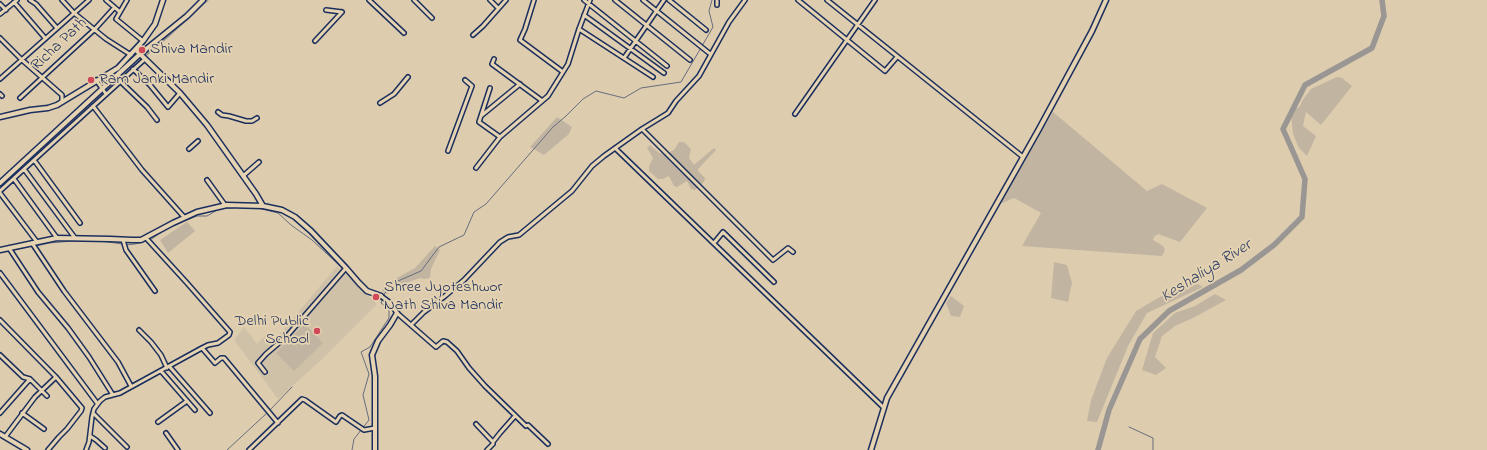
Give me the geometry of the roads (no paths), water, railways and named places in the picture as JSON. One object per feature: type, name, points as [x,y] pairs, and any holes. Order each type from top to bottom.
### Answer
[{"type":"street","points":[[30,0],[36,4],[57,28]]},
{"type":"street","points":[[62,0],[74,13],[106,39],[131,55]]},
{"type":"street","points":[[0,79],[89,0]]},
{"type":"street","points":[[106,0],[120,12]]},
{"type":"street","points":[[127,0],[116,19],[143,41]]},
{"type":"street","points":[[0,117],[30,110],[48,108],[62,102],[118,68],[136,50],[155,24],[164,0]]},
{"type":"street","points":[[0,183],[103,89],[143,57],[203,0]]},
{"type":"street","points":[[369,0],[404,33]]},
{"type":"street","points":[[414,0],[432,18]]},
{"type":"street","points":[[490,0],[498,8]]},
{"type":"street","points":[[473,35],[506,0]]},
{"type":"street","points":[[534,0],[520,40],[563,72]]},
{"type":"street","points":[[584,0],[589,1],[667,66]]},
{"type":"street","points":[[615,0],[690,60]]},
{"type":"street","points":[[643,0],[709,53]]},
{"type":"street","points":[[624,58],[664,0]]},
{"type":"street","points":[[669,0],[706,30]]},
{"type":"street","points":[[717,0],[717,5]]},
{"type":"street","points":[[411,325],[424,312],[446,296],[464,280],[500,242],[508,237],[519,235],[568,195],[592,166],[642,129],[668,113],[676,101],[699,76],[729,22],[745,0]]},
{"type":"street","points":[[798,0],[885,71],[897,57]]},
{"type":"street","points":[[827,0],[1023,157]]},
{"type":"street","points":[[795,114],[875,0]]},
{"type":"street","points":[[871,450],[887,398],[1023,157],[1092,31],[1106,0]]},
{"type":"street","points":[[0,14],[15,1],[45,38]]},
{"type":"street","points":[[476,168],[500,137],[541,100],[548,96],[568,64],[589,1]]},
{"type":"street","points":[[0,4],[6,10]]},
{"type":"street","name":"Richa Path","points":[[20,98],[95,30],[114,8]]},
{"type":"street","points":[[315,41],[342,12],[326,10]]},
{"type":"street","points":[[584,15],[664,73]]},
{"type":"street","points":[[579,29],[653,77]]},
{"type":"street","points":[[0,38],[21,59],[62,94],[71,96]]},
{"type":"street","points":[[136,50],[180,93],[207,125],[263,206]]},
{"type":"street","points":[[132,386],[118,362],[64,291],[0,192],[133,70],[143,57]]},
{"type":"street","points":[[494,59],[492,64],[541,100]]},
{"type":"street","points":[[133,70],[150,85],[168,107],[180,93]]},
{"type":"street","points":[[380,104],[394,94],[408,77]]},
{"type":"street","points":[[96,80],[106,94]]},
{"type":"street","points":[[448,151],[472,86],[465,80]]},
{"type":"street","points":[[120,81],[147,107],[157,120]]},
{"type":"street","points":[[481,117],[520,84]]},
{"type":"street","points":[[490,88],[479,122],[500,137]]},
{"type":"street","points":[[62,94],[62,102]]},
{"type":"street","points":[[93,106],[142,170],[184,217]]},
{"type":"street","points":[[218,112],[222,115],[246,121],[252,121],[257,118]]},
{"type":"street","points":[[642,129],[773,260],[788,248],[793,252]]},
{"type":"street","points":[[189,149],[198,141]]},
{"type":"street","points":[[615,148],[714,242],[884,408]]},
{"type":"street","points":[[34,160],[80,223]]},
{"type":"street","points":[[243,176],[259,162]]},
{"type":"street","points":[[24,169],[76,238]]},
{"type":"street","points":[[14,178],[58,238]]},
{"type":"street","points":[[207,180],[225,205]]},
{"type":"street","points":[[0,250],[58,238],[123,240],[146,238],[184,217],[225,205],[263,206],[282,210],[295,217],[311,231],[367,291],[382,297],[397,313],[436,347],[443,341],[447,342],[457,351],[469,368],[485,386],[526,426],[528,425],[548,444]]},
{"type":"street","points":[[714,242],[723,232],[774,282]]},
{"type":"street","points":[[88,449],[93,414],[98,403],[103,398],[132,386],[202,348],[218,343],[229,335],[230,332],[146,238]]},
{"type":"street","points":[[123,240],[126,250],[155,291]]},
{"type":"street","points":[[9,248],[38,292],[68,328],[89,357],[113,395]]},
{"type":"street","points":[[265,372],[258,363],[287,336],[346,268]]},
{"type":"street","points":[[0,273],[98,403]]},
{"type":"street","points":[[375,450],[376,376],[372,355],[378,341],[397,313]]},
{"type":"street","points":[[0,320],[56,377],[82,408],[67,429],[48,450]]},
{"type":"street","points":[[139,330],[151,342],[168,367],[210,413]]},
{"type":"street","points":[[202,348],[215,363],[221,358],[224,358],[278,423]]},
{"type":"street","points":[[0,354],[22,377],[30,379],[47,396]]},
{"type":"street","points":[[161,371],[195,410]]},
{"type":"street","points":[[5,437],[35,397],[56,377]]},
{"type":"street","points":[[0,413],[30,379]]},
{"type":"street","points":[[249,450],[304,399],[336,422],[340,416],[343,416],[364,430],[375,428]]},
{"type":"street","points":[[158,422],[187,401]]},
{"type":"street","points":[[22,413],[44,429]]},
{"type":"street","points":[[93,414],[127,447]]},
{"type":"street","points":[[487,450],[516,416]]},
{"type":"street","points":[[476,424],[493,442]]},
{"type":"street","points":[[166,433],[178,450]]},
{"type":"street","points":[[0,434],[27,450]]},
{"type":"street","points":[[90,436],[105,448]]},
{"type":"waterway","points":[[0,188],[131,67],[207,0]]},
{"type":"waterway","points":[[352,450],[354,439],[369,420],[363,395],[369,374],[361,352],[370,347],[389,318],[389,309],[381,303],[383,296],[391,284],[421,271],[439,247],[464,235],[474,212],[486,204],[553,127],[583,99],[596,91],[624,98],[641,88],[681,82],[713,27],[709,11],[712,0]]},
{"type":"waterway","name":"Keshaliya River","points":[[1098,450],[1109,410],[1140,339],[1169,311],[1241,270],[1274,245],[1302,217],[1305,179],[1283,129],[1305,85],[1372,48],[1384,16],[1382,0]]},
{"type":"waterway","points":[[174,225],[197,216],[207,216],[219,209],[241,207]]},
{"type":"waterway","points":[[258,208],[278,213],[291,225],[312,240],[339,265]]},
{"type":"waterway","points":[[150,240],[169,227]]},
{"type":"waterway","points":[[36,246],[49,243],[73,241],[101,241],[122,244]]},
{"type":"waterway","points":[[126,245],[146,241]]},
{"type":"waterway","points":[[13,250],[32,246]]},
{"type":"waterway","points":[[270,410],[292,387]]},
{"type":"waterway","points":[[227,450],[267,413]]},
{"type":"waterway","points":[[1129,427],[1153,438],[1153,450]]},
{"type":"place","name":"Shiva Mandir","points":[[142,50]]},
{"type":"place","name":"Ram Janki Mandir","points":[[91,80]]},
{"type":"place","name":"Shree Jyoteshwor Nath Shiva Mandir","points":[[376,297]]},
{"type":"place","name":"Delhi Public School","points":[[317,331]]}]
